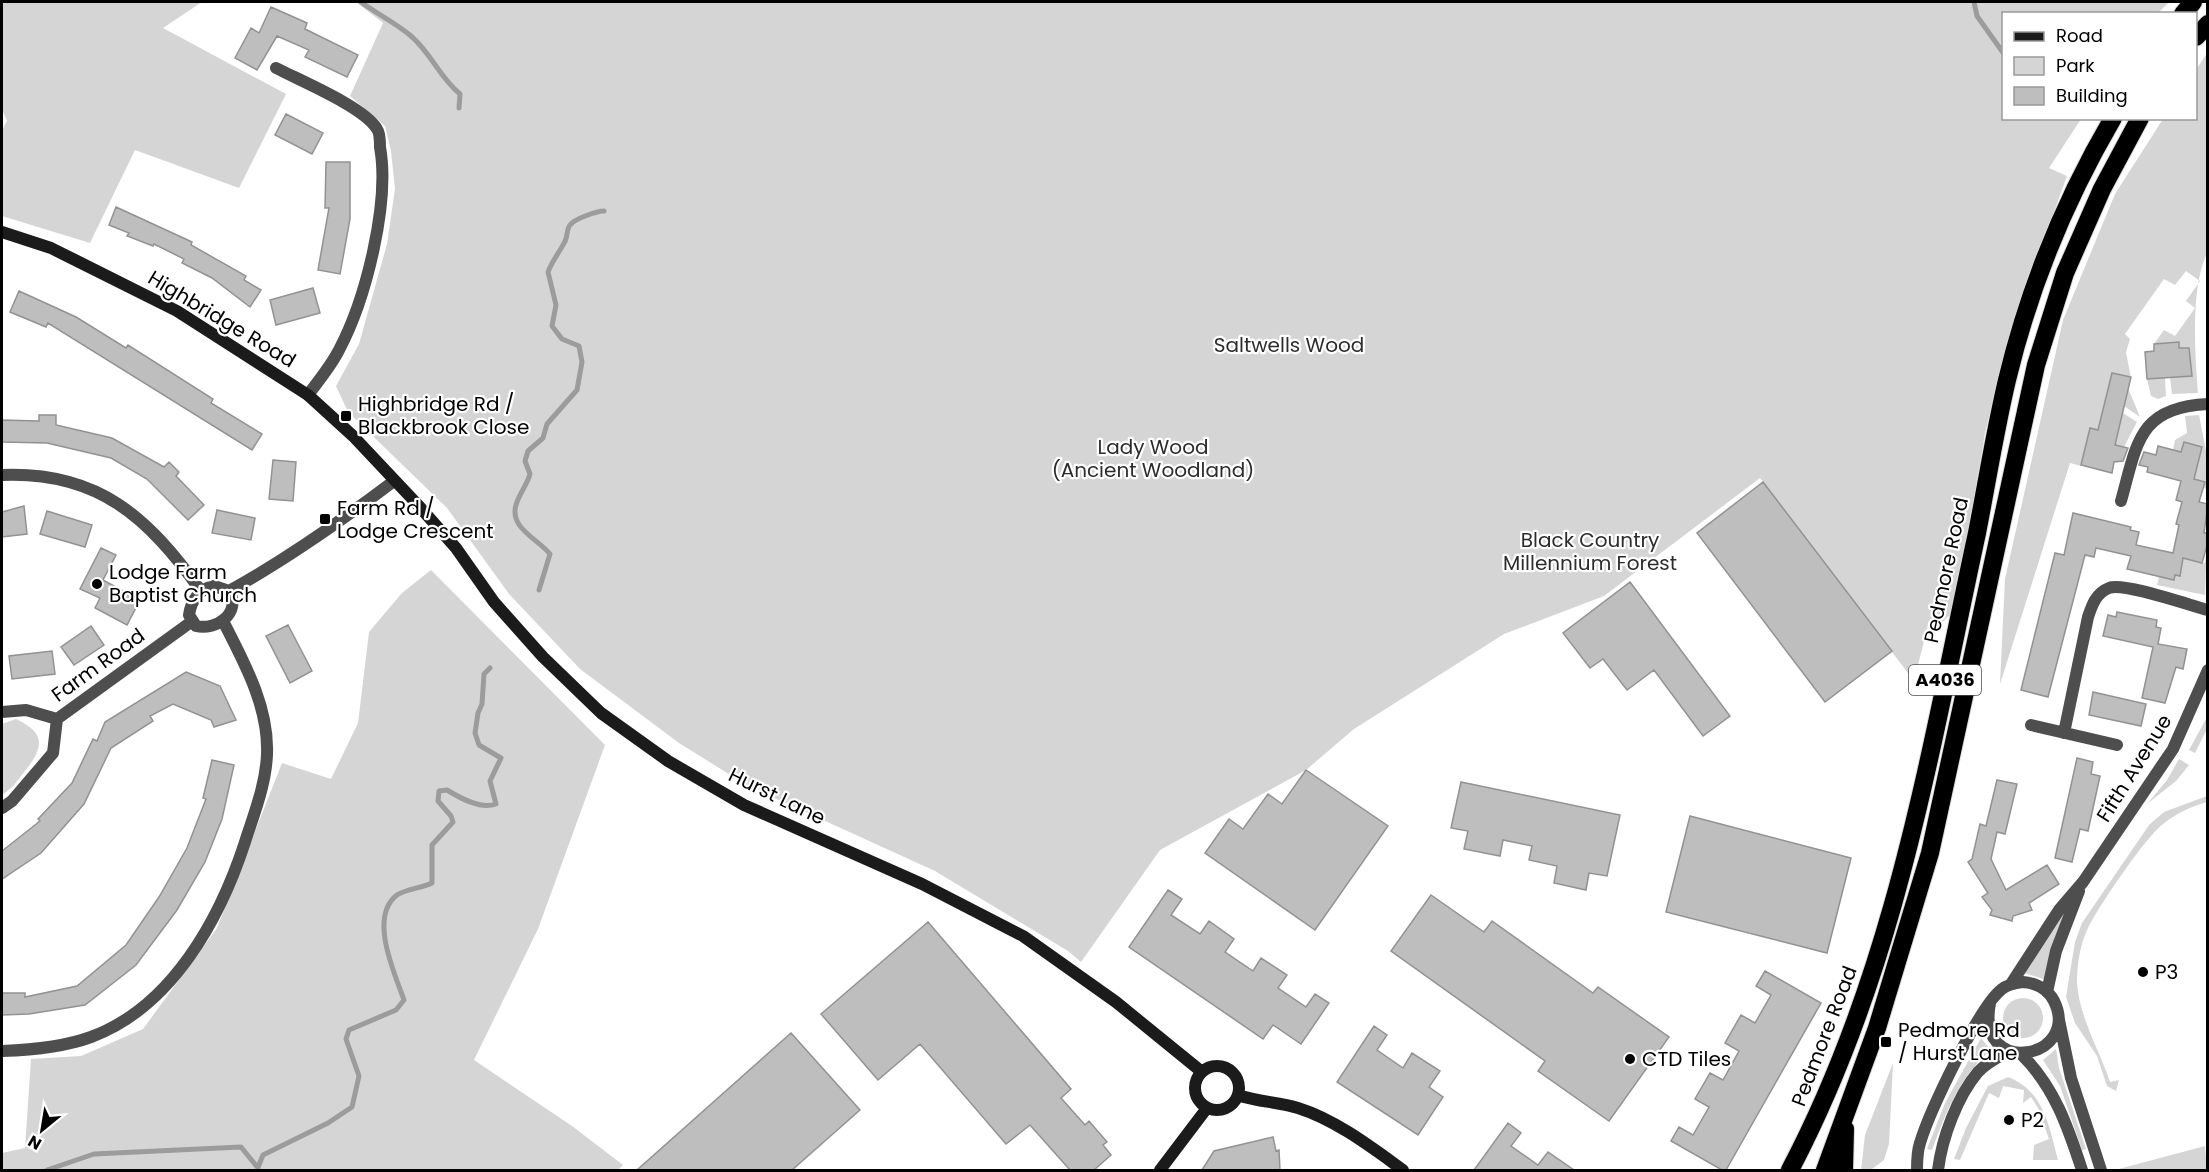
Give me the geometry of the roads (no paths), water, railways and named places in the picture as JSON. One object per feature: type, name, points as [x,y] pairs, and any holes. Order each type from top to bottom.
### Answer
[{"type":"highway","points":[[2197,37],[2208,24]]},
{"type":"highway","name":"Pedmore Road","points":[[1790,1170],[1820,1113],[1860,1014],[1909,851],[2007,381],[2031,296],[2050,243],[2089,159],[2112,120]]},
{"type":"highway","name":"A4036","points":[[1825,1170],[1877,1028],[1930,853],[2036,365],[2064,273],[2103,189],[2139,120]]},
{"type":"highway","points":[[1817,1170],[1844,1118]]},
{"type":"highway","points":[[1844,1118],[1844,1170]]},
{"type":"street","points":[[276,68],[361,113],[378,130],[382,157],[382,191],[376,236],[361,291],[339,350],[308,394]]},
{"type":"street","name":"Highbridge Road","points":[[2,232],[62,253],[177,311],[308,394],[353,436],[394,481]]},
{"type":"street","points":[[2121,501],[2136,448],[2153,420],[2169,409],[2208,404]]},
{"type":"street","points":[[2,475],[43,477],[95,490],[120,504],[167,545],[201,591]]},
{"type":"street","points":[[229,591],[232,606],[223,621],[204,628],[191,622],[190,608],[201,591],[214,586],[229,591],[266,571],[336,524],[394,481]]},
{"type":"street","name":"Hurst Lane","points":[[394,481],[456,548],[494,602],[543,657],[601,713],[668,761],[744,805],[922,884],[1023,936],[1116,1002],[1202,1072]]},
{"type":"street","points":[[2064,733],[2088,617],[2092,603],[2100,594],[2119,585],[2208,610]]},
{"type":"street","points":[[2,1051],[74,1042],[92,1037],[122,1020],[149,1002],[174,975],[213,918],[238,862],[262,785],[267,754],[262,713],[256,694],[223,621]]},
{"type":"street","name":"Farm Road","points":[[2,808],[12,801],[53,753],[57,719],[191,622]]},
{"type":"street","name":"Fifth Avenue","points":[[2011,984],[2059,910],[2083,882],[2173,749],[2208,670]]},
{"type":"street","name":"Farm Road","points":[[2,712],[26,710],[57,719]]},
{"type":"street","points":[[2031,725],[2117,745]]},
{"type":"street","name":"Fifth Avenue","points":[[2048,992],[2056,951],[2083,882]]},
{"type":"street","points":[[1917,1170],[1920,1142],[1940,1096],[1990,1003],[2001,990],[2011,984],[2030,982],[2048,992],[2057,1008],[2071,1078],[2100,1170]]},
{"type":"street","points":[[1990,1003],[1988,1027],[1993,1038],[2035,1067],[2056,1101],[2082,1170]]},
{"type":"street","points":[[1938,1170],[1947,1132],[1965,1092],[1978,1072],[2015,1052],[2033,1052],[2046,1045],[2055,1034],[2059,1019]]},
{"type":"street","points":[[1218,1066],[1230,1070],[1239,1082],[1239,1095],[1228,1107],[1221,1110],[1207,1108],[1196,1094],[1197,1078],[1202,1072],[1218,1066]]},
{"type":"street","points":[[1239,1095],[1261,1103],[1298,1108],[1358,1138],[1403,1170]]},
{"type":"street","points":[[1160,1170],[1207,1108]]},
{"type":"waterway","points":[[361,2],[399,27],[418,43],[460,94],[459,108]]},
{"type":"waterway","points":[[1974,2],[1977,16],[2002,51]]},
{"type":"waterway","points":[[539,590],[550,554],[521,527],[515,513],[516,505],[530,474],[525,461],[528,451],[543,438],[547,424],[577,390],[582,362],[579,346],[562,339],[552,326],[556,305],[548,272],[565,241],[570,225],[576,220],[604,211]]},
{"type":"waterway","points":[[257,1170],[263,1155],[328,1123],[352,1107],[359,1076],[346,1039],[349,1030],[396,1010],[404,1000],[386,946],[385,917],[389,905],[397,895],[432,883],[432,845],[453,822],[451,816],[438,801],[439,791],[447,790],[464,800],[477,804],[496,804],[490,781],[501,758],[479,745],[475,733],[482,704],[484,674],[490,668]]},
{"type":"waterway","points":[[47,1170],[94,1154],[241,1147],[258,1168]]},
{"type":"place","name":"Highbridge Rd / Blackbrook Close","points":[[346,416]]},
{"type":"place","name":"Farm Rd / Lodge Crescent","points":[[325,519]]},
{"type":"place","name":"Lodge Farm Baptist Church","points":[[97,584]]},
{"type":"place","name":"P3","points":[[2143,972]]},
{"type":"place","name":"Pedmore Rd / Hurst Lane","points":[[1886,1042]]},
{"type":"place","name":"CTD Tiles","points":[[1630,1059]]},
{"type":"place","name":"P2","points":[[2009,1120]]},
{"type":"park label","name":"Saltwells Wood","points":[[1289,345]]},
{"type":"park label","name":"Lady Wood (Ancient Woodland)","points":[[1153,458]]},
{"type":"park label","name":"Black Country Millennium Forest","points":[[1590,552]]}]
